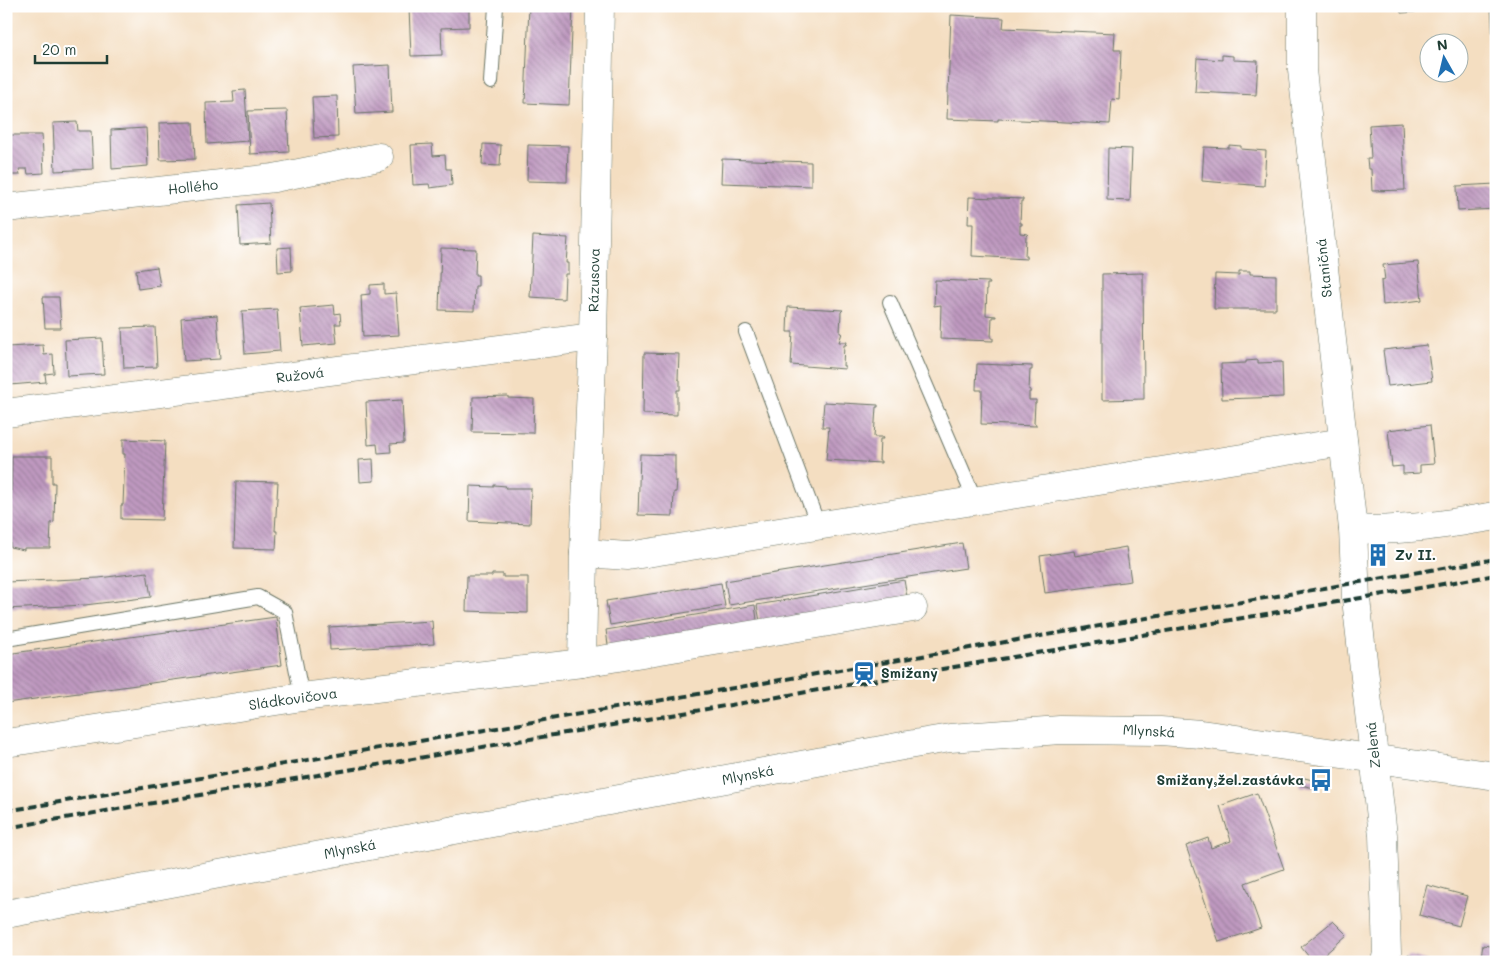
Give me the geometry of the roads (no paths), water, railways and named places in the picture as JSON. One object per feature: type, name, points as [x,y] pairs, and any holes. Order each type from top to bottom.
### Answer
[{"type":"street","name":"Rázusova","points":[[582,663],[584,553],[593,337],[600,6]]},
{"type":"street","name":"Staničná","points":[[1302,6],[1302,70],[1353,529]]},
{"type":"street","name":"Hollého","points":[[6,208],[274,178],[379,157]]},
{"type":"street","name":"Ružová","points":[[6,413],[593,337]]},
{"type":"street","points":[[584,553],[628,556],[818,524],[1343,442]]},
{"type":"street","points":[[1353,529],[1379,531],[1435,526],[1496,516]]},
{"type":"street","name":"Zelená","points":[[1353,529],[1356,598],[1383,835],[1387,953],[1385,962]]},
{"type":"street","name":"Sládkovičova","points":[[6,743],[302,697],[582,663],[914,608]]},
{"type":"street","name":"Mlynská","points":[[6,914],[950,738],[1060,730],[1201,734],[1496,776]]},
{"type":"lane","points":[[491,82],[496,6]]},
{"type":"lane","points":[[890,302],[974,500]]},
{"type":"lane","points":[[746,332],[818,524]]},
{"type":"lane","points":[[6,639],[258,597],[285,612],[302,697]]},
{"type":"railway","points":[[6,811],[1496,559]]},
{"type":"railway","points":[[6,828],[1496,575]]},
{"type":"place","name":"Zv II.","points":[[1378,555]]},
{"type":"place","name":"Smižany","points":[[864,673]]},
{"type":"place","name":"Smižany,žel.zastávka","points":[[1321,780]]}]
